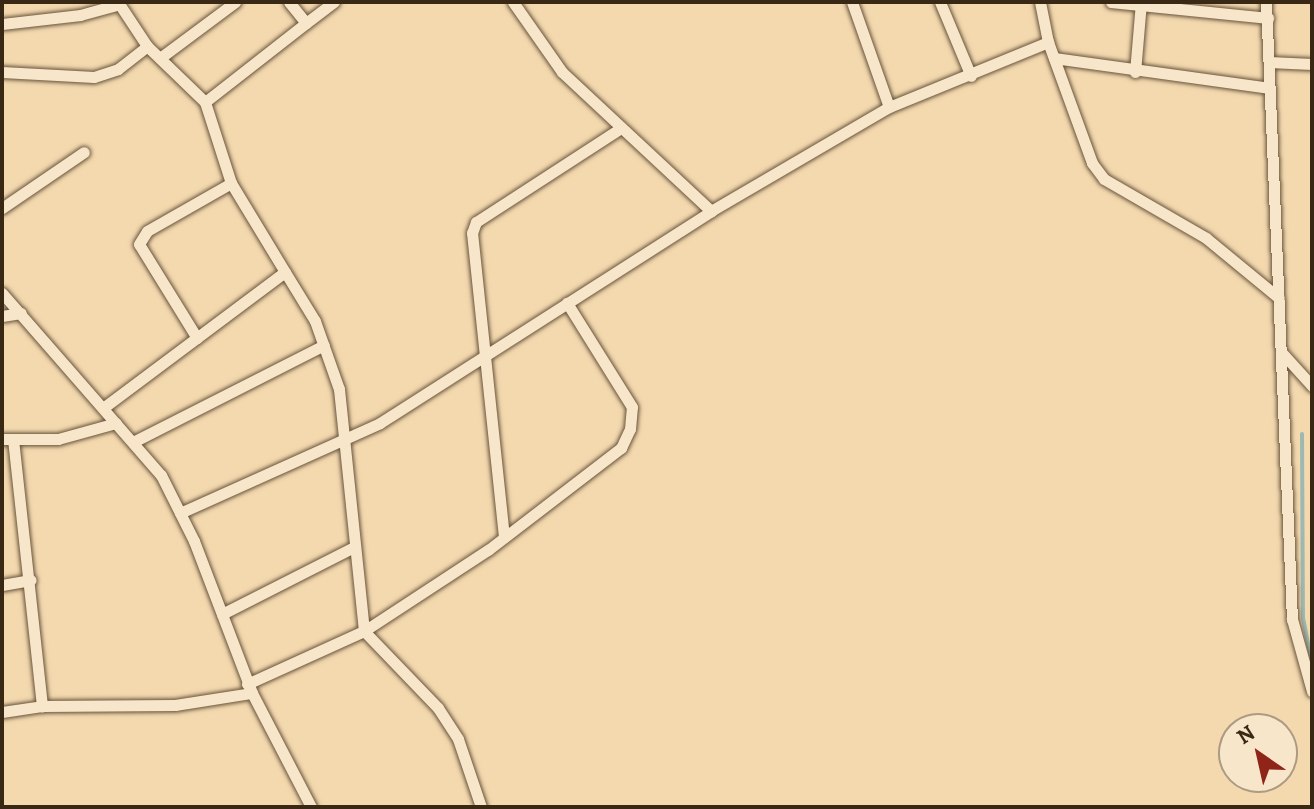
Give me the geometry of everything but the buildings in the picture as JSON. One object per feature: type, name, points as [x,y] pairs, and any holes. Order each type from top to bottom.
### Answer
[{"type":"street","points":[[160,58],[235,2]]},
{"type":"street","points":[[289,2],[306,23]]},
{"type":"street","points":[[205,102],[334,2]]},
{"type":"street","points":[[513,2],[562,72],[711,211]]},
{"type":"street","points":[[852,2],[889,107]]},
{"type":"street","points":[[940,2],[971,76]]},
{"type":"street","points":[[1040,2],[1048,42],[1092,163],[1104,179],[1206,238],[1279,298]]},
{"type":"street","points":[[1111,2],[1268,18]]},
{"type":"street","points":[[1266,2],[1292,619],[1312,691]]},
{"type":"street","points":[[2,24],[80,15],[119,3],[147,46],[205,102],[231,183],[285,272],[324,345],[339,389],[352,548],[364,631],[438,708],[458,739],[481,807]]},
{"type":"street","points":[[1135,72],[1141,4]]},
{"type":"street","points":[[180,513],[345,442],[711,211],[889,107],[1048,42]]},
{"type":"street","points":[[2,72],[94,77],[118,69],[147,46]]},
{"type":"street","points":[[1054,58],[1135,72],[1270,88]]},
{"type":"street","points":[[1269,62],[1312,64]]},
{"type":"street","points":[[504,537],[472,233],[476,222],[621,128]]},
{"type":"street","points":[[2,208],[84,152]]},
{"type":"street","points":[[197,338],[139,244],[147,231],[231,183]]},
{"type":"street","points":[[103,408],[285,272]]},
{"type":"street","points":[[2,293],[161,475],[180,513],[250,688],[311,807]]},
{"type":"street","points":[[2,712],[42,706],[175,705],[250,688],[364,631],[504,537],[621,448],[630,429],[632,407],[567,303]]},
{"type":"street","points":[[2,316],[21,313]]},
{"type":"street","points":[[133,442],[324,345]]},
{"type":"street","points":[[1281,352],[1312,386]]},
{"type":"street","points":[[42,706],[31,580],[7,439],[58,439],[116,423]]},
{"type":"street","points":[[222,614],[352,548]]},
{"type":"street","points":[[2,585],[31,580]]},
{"type":"waterway","points":[[1302,434],[1303,618],[1312,663]]}]
